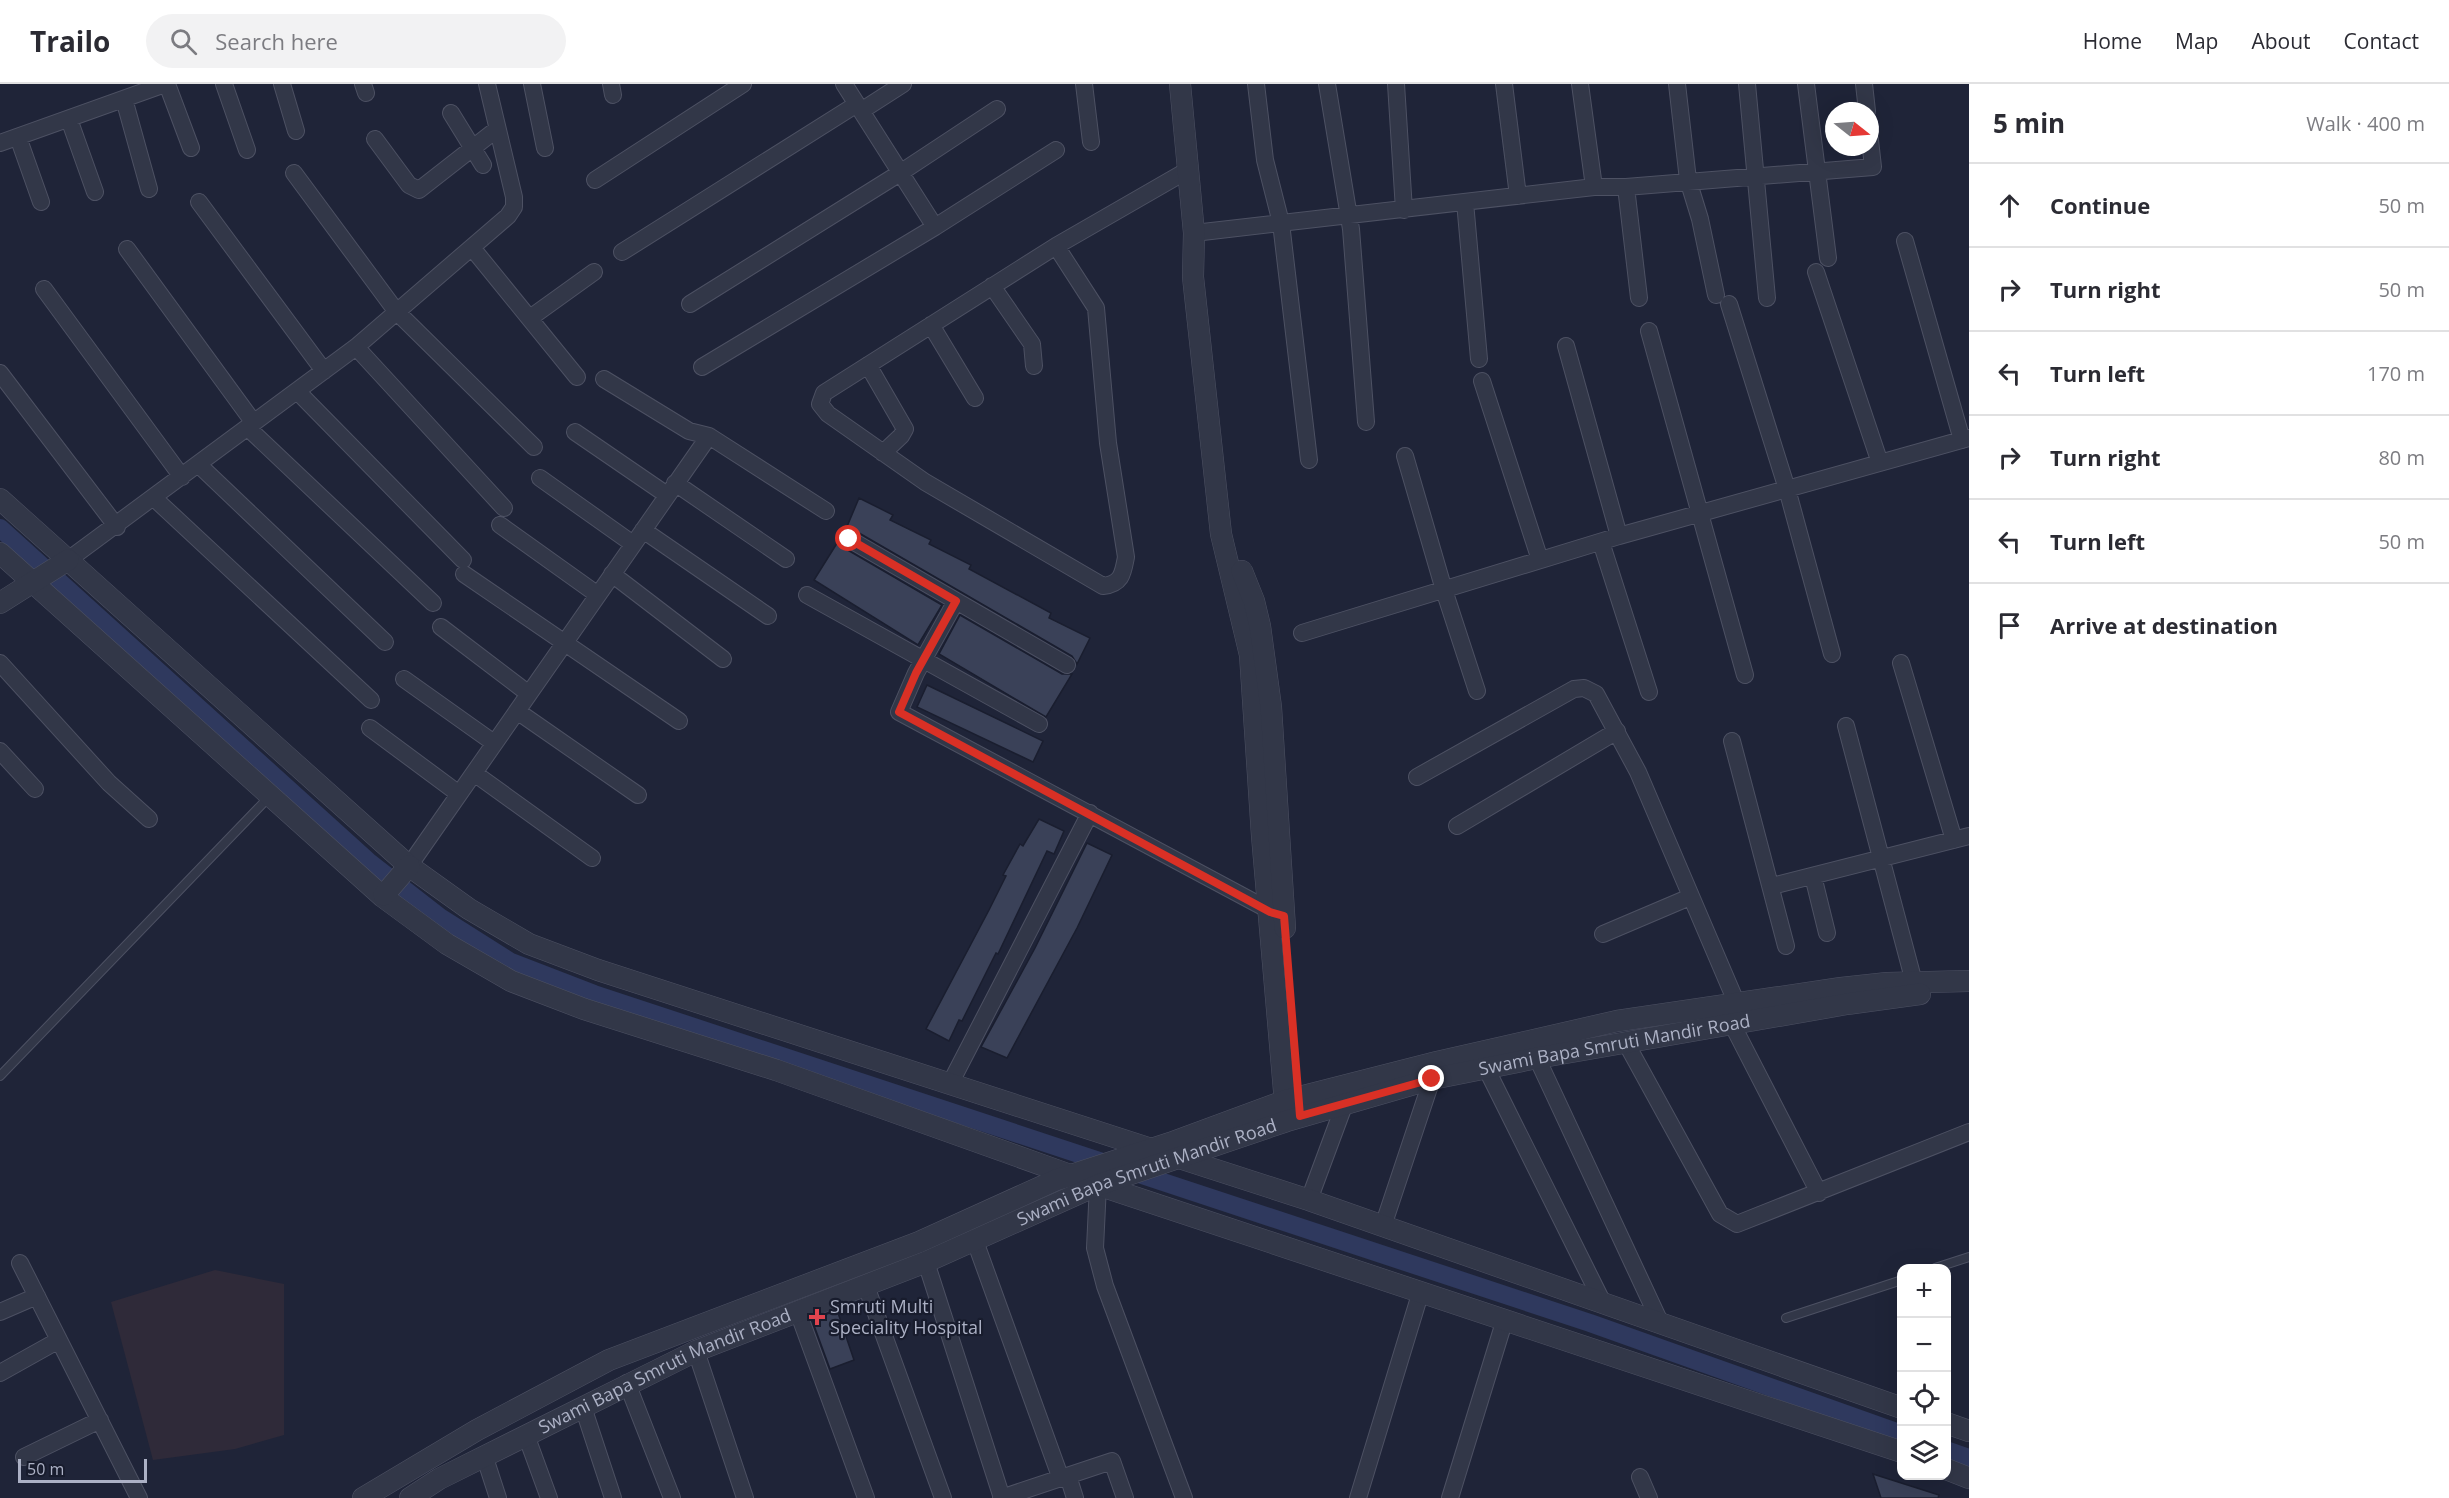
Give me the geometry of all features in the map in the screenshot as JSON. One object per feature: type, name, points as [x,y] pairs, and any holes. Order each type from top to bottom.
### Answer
[{"type":"street","points":[[0,143],[166,84],[191,148]]},
{"type":"street","points":[[224,84],[247,150]]},
{"type":"street","points":[[282,84],[296,131]]},
{"type":"street","points":[[0,603],[35,583],[117,526],[356,347],[396,311],[473,249],[514,207],[514,197],[487,84]]},
{"type":"street","points":[[532,84],[546,148]]},
{"type":"street","points":[[595,180],[743,84]]},
{"type":"street","points":[[844,84],[934,227]]},
{"type":"street","points":[[622,252],[859,108],[903,84]]},
{"type":"street","points":[[1084,84],[1091,142]]},
{"type":"street","points":[[1180,84],[1194,242],[1192,277],[1220,522],[1237,575],[1250,655],[1277,914],[1293,1109]]},
{"type":"street","points":[[1256,84],[1265,160],[1281,223],[1309,460]]},
{"type":"street","points":[[1327,84],[1349,215],[1366,422]]},
{"type":"street","points":[[1396,84],[1404,210]]},
{"type":"street","points":[[1504,84],[1518,196]]},
{"type":"street","points":[[1580,84],[1594,187]]},
{"type":"street","points":[[1677,84],[1688,180],[1723,299],[1787,489],[1832,654]]},
{"type":"street","points":[[1747,84],[1758,175],[1767,298]]},
{"type":"street","points":[[1806,84],[1827,258]]},
{"type":"street","points":[[1864,84],[1866,102]]},
{"type":"street","points":[[124,99],[149,189]]},
{"type":"street","points":[[690,304],[900,173],[997,109]]},
{"type":"street","points":[[451,113],[483,165]]},
{"type":"street","points":[[69,119],[95,192]]},
{"type":"street","points":[[375,139],[409,185],[419,190],[497,129]]},
{"type":"street","points":[[18,137],[40,202]]},
{"type":"street","points":[[702,367],[934,227],[1056,150]]},
{"type":"street","points":[[1194,242],[1281,223],[1594,187],[1626,187],[1688,180],[1873,167],[1872,156]]},
{"type":"street","points":[[1056,246],[1096,308],[1108,443],[1126,557],[1123,576],[1113,585],[1103,586],[925,482],[828,414],[820,404],[824,393],[992,286],[1056,246],[1188,170]]},
{"type":"street","points":[[294,173],[396,311],[534,447]]},
{"type":"street","points":[[1626,187],[1639,298]]},
{"type":"street","points":[[200,202],[324,370]]},
{"type":"street","points":[[1465,202],[1479,359]]},
{"type":"street","points":[[1302,633],[1619,536],[1966,439],[1905,241]]},
{"type":"street","points":[[127,249],[251,426],[433,603]]},
{"type":"street","points":[[473,249],[577,377]]},
{"type":"street","points":[[530,318],[594,272]]},
{"type":"street","points":[[1816,272],[1880,463]]},
{"type":"street","points":[[992,286],[1032,344],[1034,366]]},
{"type":"street","points":[[44,290],[182,477]]},
{"type":"street","points":[[931,325],[975,398]]},
{"type":"street","points":[[1649,331],[1745,675]]},
{"type":"street","points":[[1566,346],[1619,536]]},
{"type":"street","points":[[356,347],[502,516],[598,594]]},
{"type":"street","points":[[868,365],[904,429],[901,436],[883,453]]},
{"type":"street","points":[[0,373],[117,526]]},
{"type":"street","points":[[604,379],[689,430],[709,436],[826,511]]},
{"type":"street","points":[[1482,381],[1540,560]]},
{"type":"street","points":[[297,391],[464,567],[565,642],[679,721]]},
{"type":"street","points":[[575,432],[786,559]]},
{"type":"street","points":[[384,896],[409,866],[709,436]]},
{"type":"street","points":[[1405,456],[1444,590],[1477,691]]},
{"type":"street","points":[[199,465],[385,642]]},
{"type":"street","points":[[540,478],[768,616]]},
{"type":"street","points":[[154,498],[371,700]]},
{"type":"street","points":[[0,499],[409,866],[469,909],[529,944],[598,970],[951,1082],[1150,1150],[1309,1200],[1897,1406]]},
{"type":"street","points":[[849,539],[1067,665]]},
{"type":"street","points":[[1601,542],[1648,692]]},
{"type":"street","points":[[0,553],[384,896],[447,944],[512,981],[584,1009],[776,1070],[1098,1185],[1897,1450]]},
{"type":"street","points":[[612,574],[723,659]]},
{"type":"street","points":[[807,595],[922,662],[1039,724]]},
{"type":"street","points":[[956,601],[922,662],[899,712],[1277,914]]},
{"type":"street","points":[[441,627],[529,694]]},
{"type":"street","points":[[0,663],[109,783],[149,819]]},
{"type":"street","points":[[1772,886],[1962,838],[1901,663]]},
{"type":"street","points":[[404,679],[494,743]]},
{"type":"street","points":[[1417,777],[1574,689],[1584,688],[1596,694],[1638,772],[1735,1014],[1819,1193]]},
{"type":"street","points":[[517,711],[638,795]]},
{"type":"street","points":[[1846,726],[1914,982]]},
{"type":"street","points":[[370,728],[459,794]]},
{"type":"street","points":[[1457,826],[1617,731]]},
{"type":"street","points":[[1732,741],[1786,946]]},
{"type":"street","points":[[0,751],[35,789]]},
{"type":"street","points":[[474,773],[592,858]]},
{"type":"street","points":[[951,1082],[1090,813]]},
{"type":"street","points":[[1813,876],[1827,933]]},
{"type":"street","points":[[1603,934],[1690,897]]},
{"type":"street","points":[[363,1498],[477,1430],[609,1360],[919,1242],[1071,1175],[1150,1150],[1566,1031],[1617,1021],[1735,1014],[1841,988],[1914,982],[1969,981]]},
{"type":"street","name":"Swami Bapa Smruti Mandir Road","points":[[410,1498],[439,1479],[485,1458],[627,1383],[696,1351],[926,1262],[1098,1185],[1176,1158],[1293,1109],[1345,1103],[1432,1079],[1626,1041],[1735,1014],[1917,994],[1969,994]]},
{"type":"street","points":[[1626,1041],[1720,1214],[1730,1221],[1747,1222],[1969,1132]]},
{"type":"street","points":[[1537,1058],[1660,1322]]},
{"type":"street","points":[[1487,1070],[1602,1302]]},
{"type":"street","points":[[1383,1226],[1432,1079]]},
{"type":"street","points":[[1309,1200],[1345,1103]]},
{"type":"street","points":[[1098,1185],[1095,1248],[1105,1286],[1184,1498]]},
{"type":"street","points":[[975,1240],[1075,1498]]},
{"type":"street","points":[[926,1262],[1001,1498],[1029,1494],[1065,1477],[1112,1461],[1125,1498]]},
{"type":"street","points":[[20,1263],[139,1498]]},
{"type":"street","points":[[866,1286],[943,1498]]},
{"type":"street","points":[[1358,1498],[1421,1291]]},
{"type":"street","points":[[0,1312],[37,1296]]},
{"type":"street","points":[[798,1312],[866,1498]]},
{"type":"street","points":[[1450,1498],[1505,1319]]},
{"type":"street","points":[[0,1373],[59,1341]]},
{"type":"street","points":[[696,1351],[745,1498]]},
{"type":"street","points":[[627,1383],[672,1498]]},
{"type":"street","points":[[583,1407],[613,1498]]},
{"type":"street","points":[[24,1457],[100,1420]]},
{"type":"street","points":[[1951,1425],[1969,1431]]},
{"type":"street","points":[[526,1435],[549,1498]]},
{"type":"street","points":[[485,1458],[498,1498]]},
{"type":"street","points":[[1951,1471],[1969,1478]]},
{"type":"street","points":[[1640,1477],[1649,1498]]},
{"type":"lane","points":[[0,1076],[271,796]]},
{"type":"lane","points":[[1949,1264],[1969,1257]]},
{"type":"lane","points":[[1786,1318],[1897,1282]]},
{"type":"shaded area","points":[[215,1270],[284,1284],[284,1435],[235,1449],[153,1460],[111,1302]]},
{"type":"building","points":[[859,498],[893,515],[890,520],[931,540],[929,544],[971,565],[969,569],[1051,613],[1049,618],[1090,638],[1077,664],[1072,656],[854,530],[846,529]]},
{"type":"building","points":[[839,540],[844,548],[942,605],[918,645],[814,580]]},
{"type":"building","points":[[960,615],[1062,674],[1072,674],[1046,717],[939,654]]},
{"type":"building","points":[[927,685],[1043,741],[1033,762],[917,707]]},
{"type":"building","points":[[1039,819],[1064,831],[1054,854],[1047,851],[998,954],[996,953],[962,1021],[959,1020],[949,1041],[926,1029],[1006,876],[1003,875],[1020,844],[1023,846]]},
{"type":"building","points":[[1087,843],[1112,855],[1077,928],[1007,1058],[981,1047],[1035,948]]},
{"type":"building","points":[[837,1310],[854,1360],[830,1369],[812,1320]]},
{"type":"building","points":[[1873,1474],[1939,1495],[1938,1498],[1881,1498]]},
{"type":"waterway","points":[[0,528],[368,861],[440,917],[511,962],[594,994],[1590,1323],[1897,1432]]},
{"type":"waterway","points":[[1951,1452],[1969,1458]]},
{"type":"place","name":"Smruti Multi Speciality Hospital","points":[[817,1317]]},
{"type":"route","points":[[849,539],[956,601],[900,705],[899,712],[905,718],[1090,813],[1270,912],[1284,916],[1300,1116],[1432,1079]]}]
